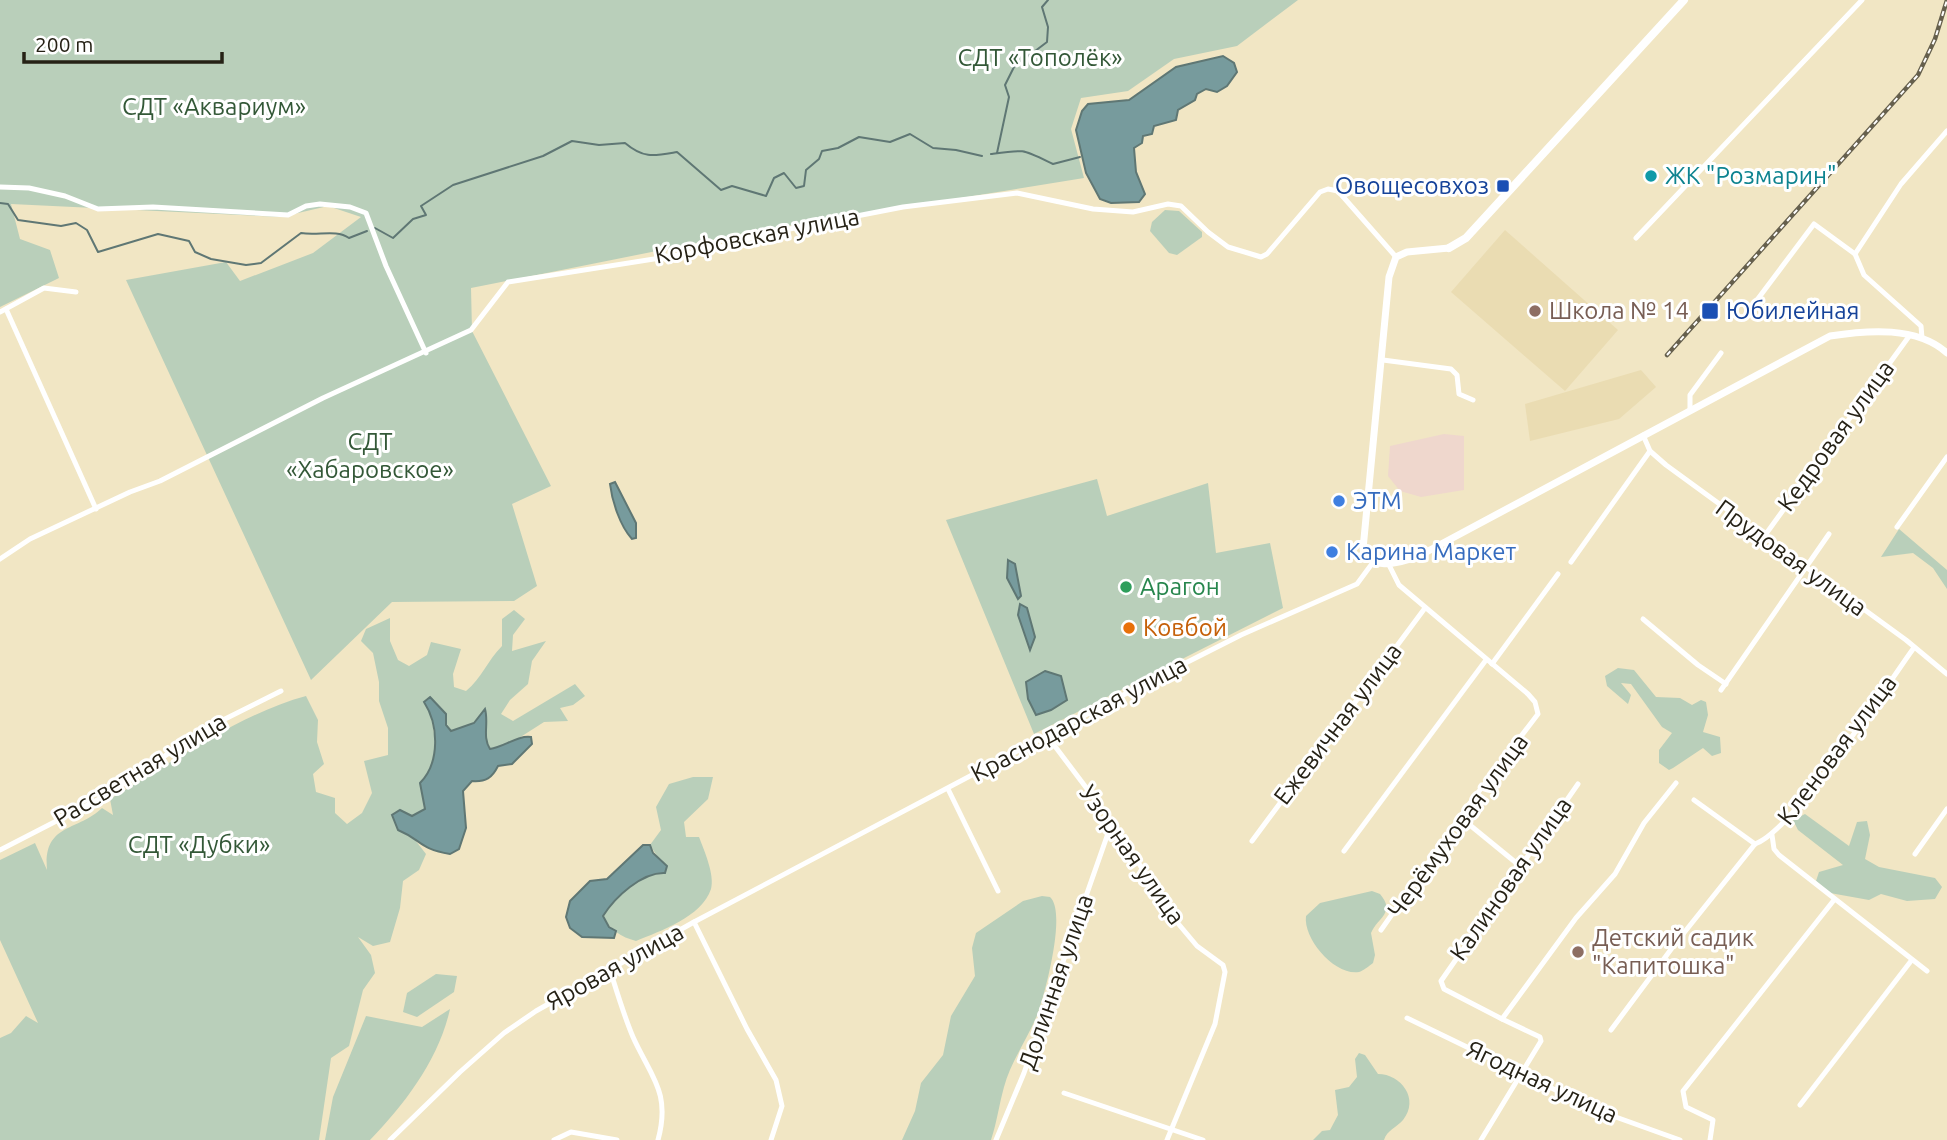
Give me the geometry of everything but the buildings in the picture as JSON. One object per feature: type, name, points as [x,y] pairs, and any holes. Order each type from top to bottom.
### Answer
[{"type":"main road","points":[[1449,248],[1466,238],[1684,0]]},
{"type":"street","points":[[1636,238],[1862,0]]},
{"type":"street","points":[[1855,254],[1902,184],[1947,131]]},
{"type":"street","points":[[0,187],[29,188],[65,196],[98,209],[134,207],[288,215],[306,206],[333,204],[366,213],[386,266],[426,352]]},
{"type":"street","name":"Корфовская улица","points":[[0,559],[30,539],[182,470],[323,398],[471,330],[508,282],[711,250],[764,234],[903,207],[1017,192],[1093,209],[1133,212],[1168,204],[1181,206],[1228,247],[1261,257],[1267,254],[1320,192],[1338,191],[1396,257]]},
{"type":"street","points":[[1757,300],[1815,224],[1855,254],[1864,275],[1921,326],[1922,338]]},
{"type":"street","points":[[1449,248],[1407,252],[1396,257],[1387,287],[1383,360],[1363,549],[1374,561],[1390,565],[1417,557],[1830,336],[1860,332],[1910,335],[1937,344],[1947,353]]},
{"type":"street","points":[[76,292],[44,289],[3,311],[96,509]]},
{"type":"street","name":"Кедровая улица","points":[[1763,538],[1910,335]]},
{"type":"street","points":[[1690,410],[1690,395],[1721,353]]},
{"type":"street","points":[[1383,360],[1451,369],[1457,375],[1459,394],[1473,400]]},
{"type":"street","name":"Прудовая улица","points":[[1643,435],[1650,451],[1763,538],[1906,640],[1913,649],[1947,674]]},
{"type":"street","points":[[1571,562],[1650,451]]},
{"type":"street","points":[[1897,527],[1947,457]]},
{"type":"street","points":[[1721,690],[1829,534]]},
{"type":"street","name":"Краснодарская улица","points":[[780,878],[1241,635],[1357,584],[1374,561]]},
{"type":"street","points":[[1390,565],[1398,585],[1492,664],[1558,574]]},
{"type":"street","name":"Ежевичная улица","points":[[1252,841],[1425,608]]},
{"type":"street","points":[[1643,619],[1698,665],[1726,684]]},
{"type":"street","name":"Кленовая улица","points":[[1755,844],[1772,835],[1819,779],[1913,649]]},
{"type":"street","points":[[1345,851],[1486,660]]},
{"type":"street","name":"Черёмуховая улица","points":[[1381,930],[1460,817],[1538,714],[1535,702],[1492,664]]},
{"type":"street","name":"Рассветная улица","points":[[0,850],[105,796],[205,729],[281,691]]},
{"type":"street","name":"Узорная улица","points":[[1048,737],[1112,822],[1176,920],[1197,946],[1223,965],[1224,982],[1215,1024],[1170,1130]]},
{"type":"street","points":[[1481,1140],[1541,1039],[1502,1019],[1576,918],[1615,874],[1644,823],[1676,783]]},
{"type":"street","name":"Калиновая улица","points":[[1502,1019],[1444,989],[1441,981],[1578,784]]},
{"type":"street","points":[[948,789],[998,891]]},
{"type":"street","points":[[1611,1030],[1755,844],[1694,800]]},
{"type":"street","points":[[1915,854],[1947,809]]},
{"type":"street","points":[[1460,817],[1520,866]]},
{"type":"street","name":"Долинная улица","points":[[996,1140],[1024,1073],[1112,822]]},
{"type":"street","points":[[1772,835],[1774,849],[1779,855],[1927,971]]},
{"type":"street","name":"Яровая улица","points":[[390,1140],[504,1033],[536,1011],[694,922],[780,878]]},
{"type":"street","points":[[1710,1140],[1713,1120],[1686,1107],[1683,1091],[1834,900]]},
{"type":"street","points":[[694,922],[747,1029],[776,1080],[782,1106],[771,1140]]},
{"type":"street","points":[[1800,1105],[1911,961]]},
{"type":"street","points":[[610,970],[634,1040],[659,1085],[662,1097],[658,1140]]},
{"type":"street","name":"Ягодная улица","points":[[1407,1018],[1599,1111],[1680,1140]]},
{"type":"street","points":[[1064,1093],[1203,1140]]},
{"type":"street","points":[[1167,1140],[1170,1130]]},
{"type":"street","points":[[554,1140],[571,1132],[617,1140]]},
{"type":"shaded area","name":"Школа № 14","points":[[1505,230],[1618,330],[1565,391],[1451,292]]},
{"type":"shaded area","points":[[1641,370],[1656,387],[1619,419],[1530,441],[1525,404]]},
{"type":"shaded area","points":[[1444,434],[1464,436],[1464,490],[1421,497],[1400,491],[1388,476],[1390,446]]},
{"type":"green space","name":"СДТ «Хабаровское»","points":[[0,0],[1298,0],[1237,46],[1174,59],[1128,91],[1081,98],[1071,129],[1084,178],[762,230],[471,288],[472,331],[551,486],[512,504],[537,586],[514,601],[392,602],[311,680],[126,280],[226,262],[240,281],[313,253],[361,217],[328,206],[281,217],[11,204],[20,239],[50,250],[59,278],[0,307]]},
{"type":"green space","points":[[1165,210],[1179,211],[1202,232],[1202,237],[1177,255],[1169,253],[1150,231],[1152,222]]},
{"type":"green space","name":"Арагон","points":[[1097,479],[1107,516],[1208,483],[1216,553],[1270,543],[1283,608],[1034,734],[946,520]]},
{"type":"green space","points":[[1899,529],[1947,570],[1947,589],[1933,568],[1913,553],[1881,557]]},
{"type":"green space","name":"СДТ «Дубки»","points":[[514,610],[525,619],[513,635],[512,651],[546,641],[532,661],[528,684],[510,700],[501,714],[513,721],[575,684],[585,696],[573,705],[560,708],[568,721],[544,722],[505,747],[490,749],[486,739],[485,710],[474,723],[451,731],[430,712],[435,741],[434,758],[426,789],[425,809],[412,816],[412,836],[426,854],[419,870],[403,881],[400,908],[390,942],[373,946],[358,937],[371,955],[375,973],[363,990],[349,1046],[331,1058],[319,1140],[0,1140],[0,1038],[11,1033],[26,1016],[38,1023],[0,940],[0,860],[35,843],[47,870],[47,855],[56,836],[102,808],[113,815],[110,799],[230,727],[306,696],[318,720],[317,742],[324,764],[313,774],[316,792],[335,798],[335,813],[347,824],[362,813],[372,793],[364,761],[388,755],[388,728],[379,701],[379,682],[373,653],[361,641],[366,629],[390,618],[390,641],[398,660],[409,666],[427,655],[431,642],[461,649],[453,674],[454,687],[466,691],[502,646],[502,619]]},
{"type":"green space","points":[[1618,668],[1634,670],[1656,697],[1680,698],[1692,705],[1701,700],[1706,702],[1708,715],[1703,732],[1720,737],[1721,753],[1712,756],[1703,748],[1669,770],[1659,763],[1659,750],[1672,733],[1662,727],[1631,684],[1621,683],[1631,695],[1628,704],[1607,686],[1605,676]]},
{"type":"green space","points":[[693,777],[713,777],[708,799],[684,822],[686,837],[699,837],[710,870],[711,889],[699,908],[690,915],[636,941],[616,932],[603,916],[612,902],[661,862],[650,845],[661,830],[656,807],[669,784]]},
{"type":"green space","points":[[1805,814],[1849,846],[1857,822],[1867,821],[1870,835],[1865,859],[1879,867],[1935,878],[1942,887],[1935,899],[1907,901],[1881,894],[1869,900],[1830,893],[1816,881],[1819,872],[1843,865],[1798,830],[1793,820]]},
{"type":"green space","points":[[1372,891],[1380,894],[1386,906],[1384,915],[1371,933],[1375,955],[1373,963],[1361,971],[1350,972],[1322,954],[1310,935],[1306,916],[1320,903]]},
{"type":"green space","points":[[1042,896],[1050,897],[1055,905],[1056,935],[1053,953],[1038,1013],[1007,1077],[991,1140],[902,1140],[915,1111],[921,1083],[943,1055],[951,1016],[975,976],[972,948],[976,933],[1023,901]]},
{"type":"green space","points":[[436,974],[457,976],[454,992],[417,1017],[403,1012],[407,993]]},
{"type":"green space","points":[[450,1009],[438,1046],[419,1080],[370,1140],[325,1140],[333,1097],[366,1016],[422,1027]]},
{"type":"green space","points":[[1359,1053],[1365,1055],[1378,1074],[1394,1078],[1406,1089],[1409,1096],[1408,1112],[1384,1140],[1313,1140],[1322,1131],[1330,1130],[1338,1115],[1335,1090],[1349,1087],[1357,1077],[1355,1059]]},
{"type":"water","points":[[1223,56],[1234,63],[1237,72],[1227,86],[1217,92],[1206,89],[1197,94],[1195,100],[1178,110],[1176,120],[1154,126],[1152,134],[1143,136],[1142,143],[1134,148],[1136,172],[1145,194],[1139,202],[1111,203],[1100,199],[1086,173],[1076,130],[1082,111],[1088,104],[1129,100],[1176,67]]},
{"type":"water","points":[[615,482],[636,523],[636,538],[632,539],[628,534],[617,513],[610,484]]},
{"type":"water","points":[[1008,560],[1015,564],[1021,596],[1018,599],[1007,578]]},
{"type":"water","points":[[1020,604],[1027,608],[1035,637],[1030,650],[1018,615]]},
{"type":"water","points":[[1045,671],[1061,676],[1067,700],[1036,715],[1028,699],[1026,682]]},
{"type":"water","points":[[430,697],[446,714],[446,725],[451,731],[474,723],[485,709],[486,740],[490,749],[526,737],[531,737],[532,744],[512,764],[498,766],[488,778],[472,781],[463,791],[466,828],[459,849],[450,854],[426,847],[398,830],[392,815],[400,810],[412,816],[425,809],[420,783],[431,765],[435,744],[433,722],[424,702]]},
{"type":"water","points":[[643,845],[650,845],[653,853],[667,866],[665,873],[638,881],[608,909],[603,916],[609,927],[616,931],[614,938],[582,937],[570,928],[566,917],[570,901],[590,881],[607,879]]},
{"type":"waterway","points":[[997,153],[1009,97],[1005,85],[1014,67],[1047,42],[1048,27],[1042,7],[1048,0]]},
{"type":"waterway","points":[[375,228],[393,238],[413,219],[426,215],[421,206],[453,185],[543,156],[572,141],[599,145],[625,143],[638,152],[650,155],[677,152],[721,190],[732,186],[766,196],[774,178],[784,173],[796,188],[804,186],[806,170],[819,159],[822,151],[838,148],[859,137],[890,142],[910,134],[933,148],[982,156]]},
{"type":"waterway","points":[[991,154],[1023,152],[1053,164],[1080,157]]},
{"type":"waterway","points":[[0,203],[8,204],[18,220],[61,226],[76,223],[87,230],[98,252],[158,234],[189,241],[195,252],[211,259],[246,265],[261,263],[301,233],[333,233],[349,238],[367,231]]},
{"type":"railway","points":[[1667,355],[1918,75],[1935,39],[1947,0]]},
{"type":"place","name":"ЖК \"Розмарин\"","points":[[1651,176]]},
{"type":"place","name":"Овощесовхоз","points":[[1503,186]]},
{"type":"place","name":"Школа № 14","points":[[1535,311]]},
{"type":"place","name":"Юбилейная","points":[[1710,311]]},
{"type":"place","name":"ЭТМ","points":[[1339,501]]},
{"type":"place","name":"Карина Маркет","points":[[1332,552]]},
{"type":"place","name":"Арагон","points":[[1126,587]]},
{"type":"place","name":"Ковбой","points":[[1129,628]]},
{"type":"place","name":"Детский садик \"Капитошка\"","points":[[1578,952]]},
{"type":"park label","name":"СДТ «Тополёк»","points":[[1040,58]]},
{"type":"park label","name":"СДТ «Аквариум»","points":[[214,107]]}]
